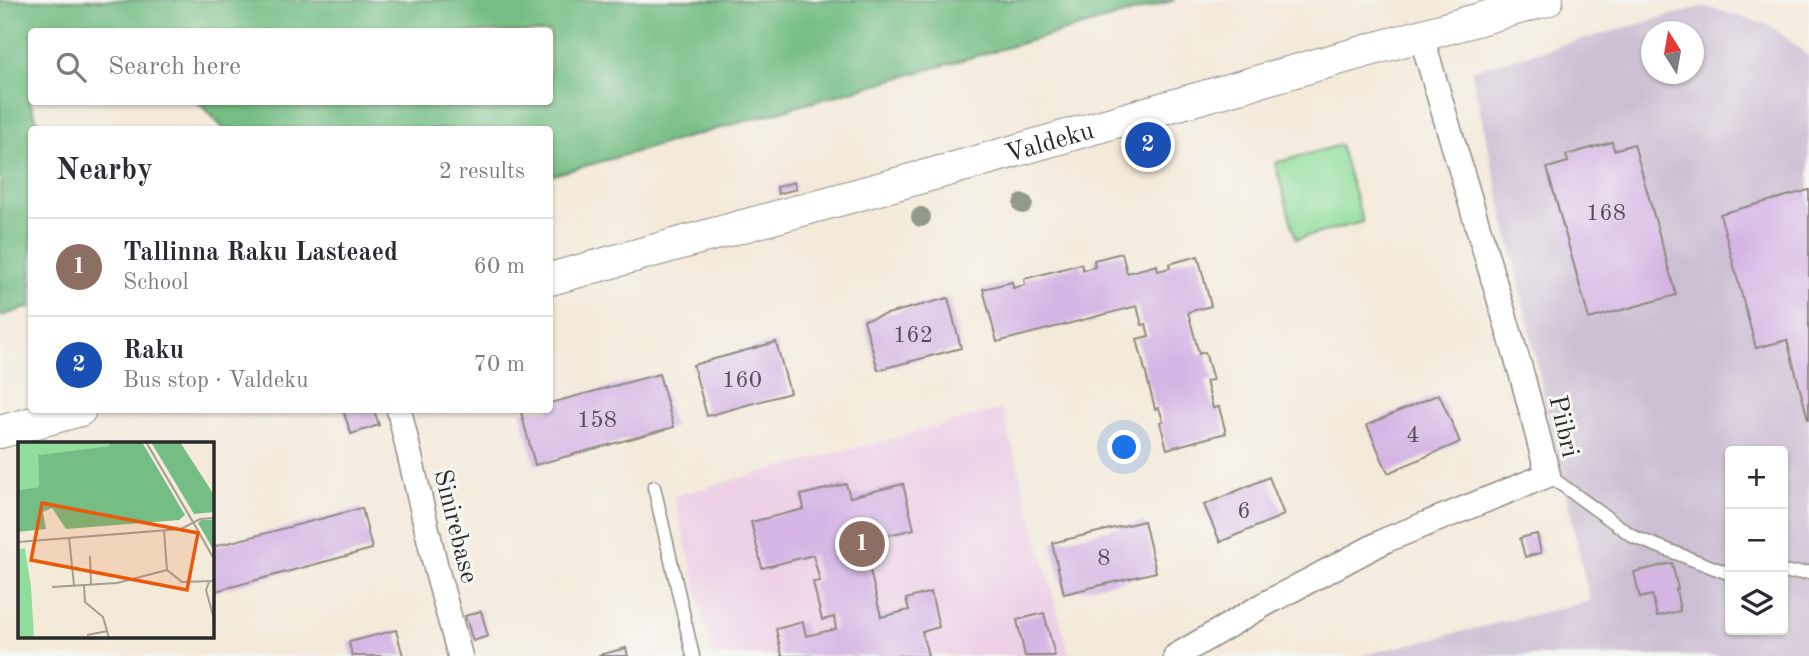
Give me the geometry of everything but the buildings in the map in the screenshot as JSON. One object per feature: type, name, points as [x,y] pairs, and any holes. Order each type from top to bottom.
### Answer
[{"type":"street","name":"Valdeku","points":[[553,278],[973,163],[1547,0]]},
{"type":"street","name":"Piibri","points":[[1176,656],[1265,604],[1386,540],[1548,475],[1523,379],[1421,35]]},
{"type":"street","points":[[0,432],[69,413]]},
{"type":"street","name":"Sinirebase","points":[[400,413],[460,656]]},
{"type":"lane","points":[[1548,475],[1634,537],[1725,572]]},
{"type":"lane","points":[[654,487],[693,656]]},
{"type":"lane","points":[[1788,573],[1809,572]]},
{"type":"shaded area","points":[[1704,6],[1772,26],[1809,57],[1809,656],[1360,656],[1590,601],[1471,70],[1641,23],[1641,84],[1704,84],[1704,21],[1649,21]]},
{"type":"shaded area","points":[[1002,409],[1070,656],[713,656],[674,496]]},
{"type":"green space","points":[[0,0],[1175,0],[553,175],[553,126],[221,126],[201,105],[553,105],[553,28],[28,28],[28,105],[31,105],[40,126],[28,126],[28,308],[0,316]]},
{"type":"green space","points":[[1340,145],[1363,222],[1296,239],[1275,163]]},
{"type":"place","name":"Raku","points":[[1148,145]]},
{"type":"place","name":"Tallinna Raku Lasteaed","points":[[862,544]]}]
